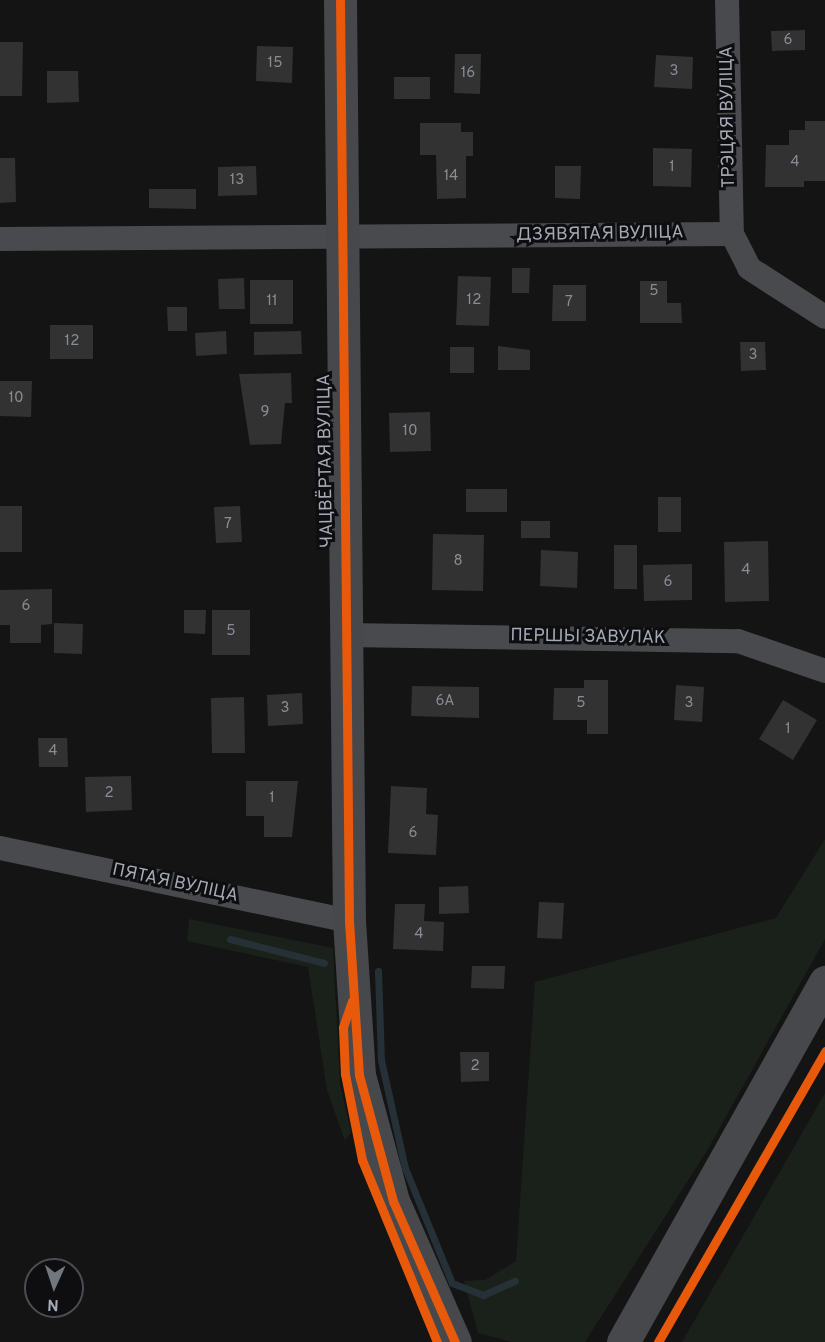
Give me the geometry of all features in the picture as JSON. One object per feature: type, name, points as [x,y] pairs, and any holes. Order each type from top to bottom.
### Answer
[{"type":"street","name":"ЧАЦВЁРТАЯ ВУЛІЦА","points":[[340,0],[349,921],[359,1075],[393,1202],[455,1342]]},
{"type":"street","name":"ТРЭЦЯЯ ВУЛІЦА","points":[[727,0],[732,234]]},
{"type":"street","name":"ДЗЯВЯТАЯ ВУЛІЦА","points":[[0,239],[732,234]]},
{"type":"street","points":[[732,234],[749,268],[825,317]]},
{"type":"street","name":"ПЕРШЫ ЗАВУЛАК","points":[[346,635],[738,641],[825,671]]},
{"type":"street","name":"ПЯТАЯ ВУЛІЦА","points":[[0,848],[349,921]]},
{"type":"street","points":[[623,1342],[825,982]]},
{"type":"shaded area","points":[[825,839],[825,939],[708,1149],[585,1342],[512,1342],[478,1333],[464,1281],[485,1280],[516,1261],[535,982],[776,918]]},
{"type":"shaded area","points":[[189,919],[333,948],[340,1084],[351,1132],[345,1141],[327,1090],[308,967],[187,941]]},
{"type":"shaded area","points":[[825,1093],[825,1342],[682,1342]]},
{"type":"building","points":[[805,30],[805,50],[772,51],[771,31]]},
{"type":"building","points":[[0,42],[23,42],[22,96],[0,96]]},
{"type":"building","points":[[257,46],[293,47],[292,83],[256,81]]},
{"type":"building","points":[[455,54],[481,54],[480,94],[454,93]]},
{"type":"building","points":[[656,55],[693,57],[692,89],[654,87]]},
{"type":"building","points":[[47,71],[78,71],[79,102],[47,103]]},
{"type":"building","points":[[394,77],[430,77],[430,99],[394,99]]},
{"type":"building","points":[[805,121],[825,121],[825,181],[804,181],[804,187],[765,187],[766,145],[789,145],[789,130],[805,130]]},
{"type":"building","points":[[420,123],[461,123],[461,132],[473,132],[473,156],[466,156],[466,198],[437,199],[436,155],[420,155]]},
{"type":"building","points":[[653,148],[692,149],[691,187],[653,186]]},
{"type":"building","points":[[0,158],[15,158],[16,202],[0,203]]},
{"type":"building","points":[[256,166],[257,195],[218,196],[218,167]]},
{"type":"building","points":[[555,166],[581,166],[580,199],[555,198]]},
{"type":"building","points":[[149,189],[196,189],[196,209],[149,208]]},
{"type":"building","points":[[512,268],[530,268],[529,293],[512,293]]},
{"type":"building","points":[[458,276],[491,277],[489,326],[456,325]]},
{"type":"building","points":[[244,278],[245,309],[219,309],[218,279]]},
{"type":"building","points":[[250,280],[293,280],[293,324],[250,324]]},
{"type":"building","points":[[640,281],[667,281],[667,303],[681,303],[682,323],[640,323]]},
{"type":"building","points":[[553,285],[586,285],[586,321],[552,321]]},
{"type":"building","points":[[167,307],[187,307],[187,331],[168,331]]},
{"type":"building","points":[[50,325],[93,325],[93,359],[50,359]]},
{"type":"building","points":[[226,331],[227,354],[196,356],[195,333]]},
{"type":"building","points":[[301,331],[302,354],[254,355],[254,332]]},
{"type":"building","points":[[740,342],[765,342],[766,370],[741,371]]},
{"type":"building","points":[[498,346],[530,350],[530,370],[498,370]]},
{"type":"building","points":[[450,347],[474,347],[474,373],[450,373]]},
{"type":"building","points":[[291,373],[292,403],[285,403],[281,444],[250,445],[239,374]]},
{"type":"building","points":[[0,381],[32,381],[31,417],[0,416]]},
{"type":"building","points":[[430,412],[431,451],[390,452],[389,413]]},
{"type":"building","points":[[466,489],[507,489],[507,512],[466,512]]},
{"type":"building","points":[[658,497],[681,497],[681,532],[658,532]]},
{"type":"building","points":[[0,506],[22,506],[22,552],[0,552]]},
{"type":"building","points":[[240,506],[242,542],[216,543],[214,507]]},
{"type":"building","points":[[521,521],[550,521],[550,538],[521,538]]},
{"type":"building","points":[[433,534],[484,535],[483,591],[432,590]]},
{"type":"building","points":[[768,541],[769,601],[725,602],[724,542]]},
{"type":"building","points":[[614,545],[637,545],[637,589],[614,589]]},
{"type":"building","points":[[541,550],[578,552],[577,588],[540,586]]},
{"type":"building","points":[[692,564],[692,600],[644,601],[643,565]]},
{"type":"building","points":[[52,589],[52,624],[41,625],[41,643],[10,643],[10,625],[0,625],[0,590]]},
{"type":"building","points":[[184,610],[206,610],[205,634],[184,633]]},
{"type":"building","points":[[212,610],[250,610],[250,655],[212,655]]},
{"type":"building","points":[[54,623],[83,624],[82,654],[54,653]]},
{"type":"building","points":[[584,680],[608,680],[608,734],[587,734],[587,720],[553,720],[554,688],[584,688]]},
{"type":"building","points":[[676,685],[704,687],[702,722],[674,720]]},
{"type":"building","points":[[412,686],[479,687],[479,718],[411,716]]},
{"type":"building","points":[[302,693],[303,724],[268,726],[267,695]]},
{"type":"building","points":[[244,697],[245,753],[212,753],[211,698]]},
{"type":"building","points":[[783,700],[817,720],[793,760],[759,739]]},
{"type":"building","points":[[38,738],[67,738],[68,767],[39,767]]},
{"type":"building","points":[[131,776],[132,810],[86,812],[85,777]]},
{"type":"building","points":[[246,781],[298,781],[292,837],[264,837],[264,816],[246,816]]},
{"type":"building","points":[[391,786],[427,788],[426,814],[438,815],[436,855],[388,853]]},
{"type":"building","points":[[468,886],[469,913],[439,914],[439,887]]},
{"type":"building","points":[[539,902],[564,903],[562,939],[537,938]]},
{"type":"building","points":[[395,904],[425,904],[424,921],[444,922],[443,951],[393,949]]},
{"type":"building","points":[[472,966],[505,966],[504,989],[471,988]]},
{"type":"building","points":[[460,1052],[489,1052],[489,1081],[461,1082]]},
{"type":"waterway","points":[[230,939],[324,963]]},
{"type":"waterway","points":[[378,971],[381,1060],[405,1168],[452,1283],[483,1295],[515,1281]]},
{"type":"cycle path","points":[[340,0],[349,921],[359,1075],[393,1201],[455,1342]]},
{"type":"cycle path","points":[[352,1001],[343,1027],[345,1074],[362,1160],[437,1342]]},
{"type":"cycle path","points":[[658,1342],[825,1051]]}]
